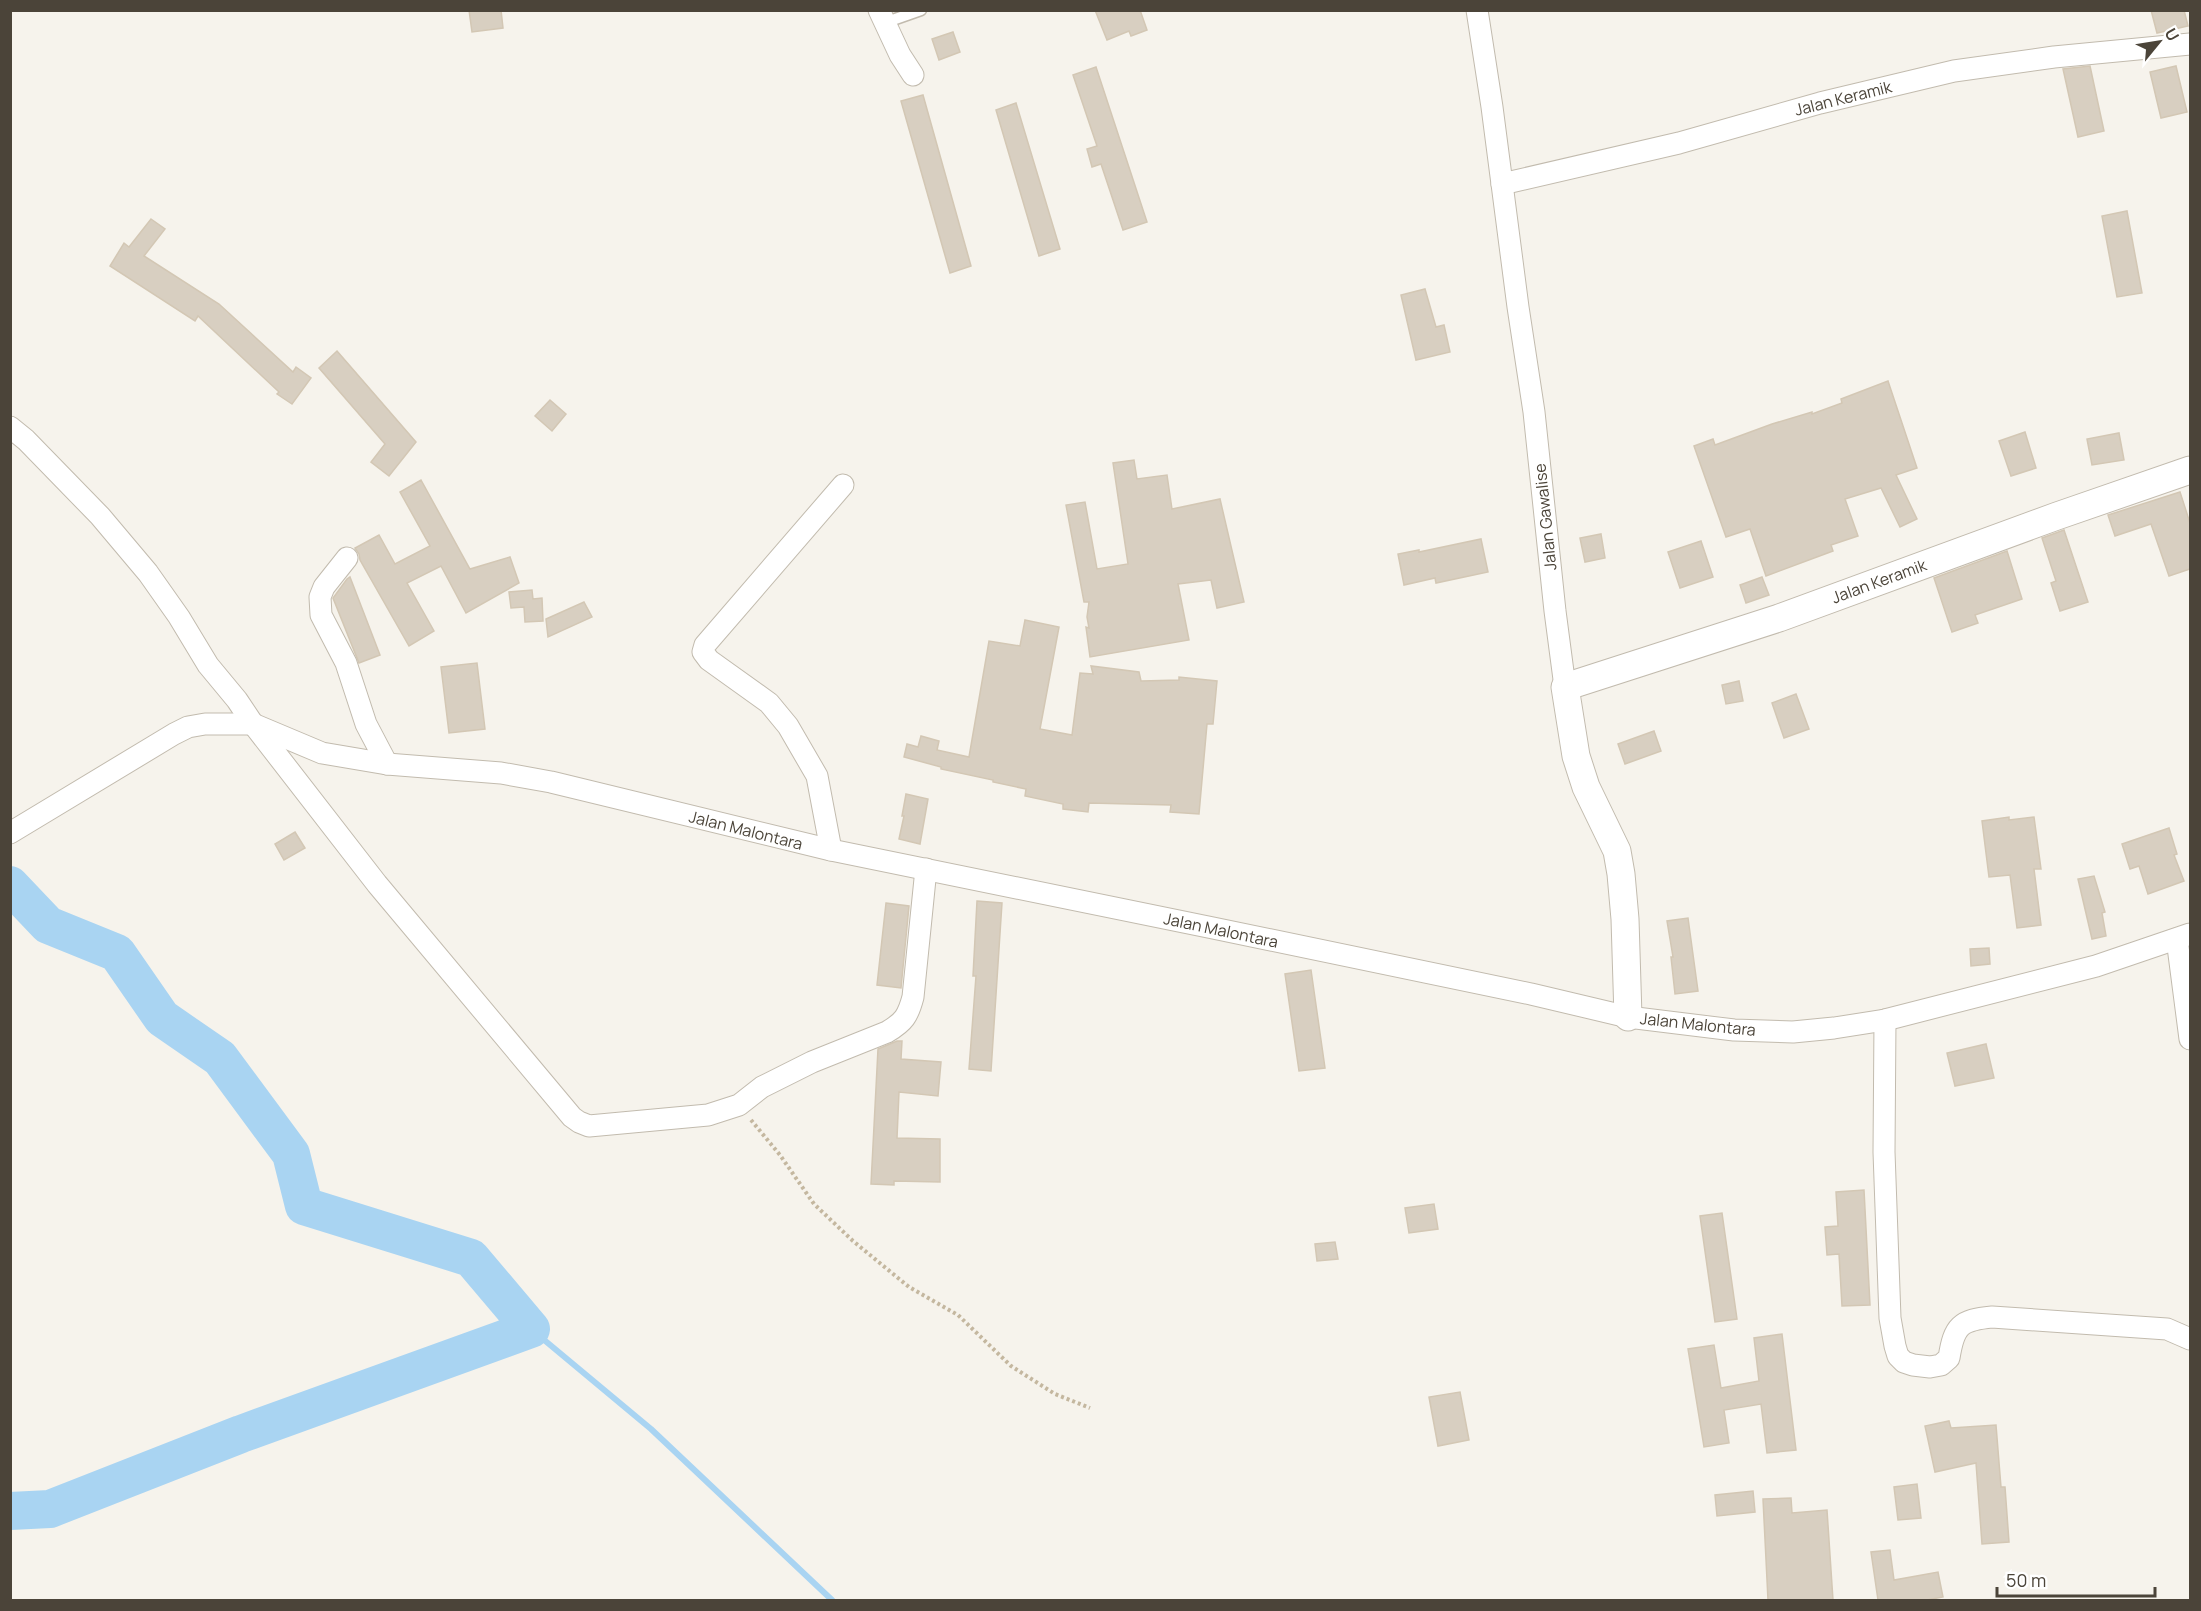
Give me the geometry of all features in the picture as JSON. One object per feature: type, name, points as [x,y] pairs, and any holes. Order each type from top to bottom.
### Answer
[{"type":"street","name":"Jalan Gawalise","points":[[1477,10],[1534,412],[1555,611],[1576,756],[1586,787],[1613,841],[1619,862],[1625,920],[1628,1017]]},
{"type":"street","points":[[881,17],[913,75]]},
{"type":"street","name":"Jalan Keramik","points":[[1502,184],[1679,143],[1820,103],[1954,71],[2054,57],[2190,44]]},
{"type":"street","points":[[10,427],[100,516],[148,573],[179,617],[208,666],[237,700],[377,884],[572,1117],[579,1122],[589,1126],[708,1115],[739,1105],[762,1087],[782,1076],[901,1024],[909,1011],[913,997],[926,869]]},
{"type":"street","name":"Jalan Keramik","points":[[1565,687],[1779,618],[2190,470]]},
{"type":"street","points":[[831,850],[817,776],[788,726],[769,703],[709,660],[703,652],[705,645],[843,485]]},
{"type":"street","points":[[347,558],[324,587],[320,597],[321,615],[346,663],[366,724],[387,764]]},
{"type":"street","points":[[10,833],[188,727],[205,724],[253,724]]},
{"type":"street","name":"Jalan Malontara","points":[[253,724],[322,753],[387,764],[501,774],[551,782],[831,850],[1531,994],[1628,1017],[1734,1030],[1793,1032],[1885,1020],[2096,966],[2184,936]]},
{"type":"street","points":[[2184,936],[2190,1040]]},
{"type":"street","points":[[1885,1020],[1884,1152],[1890,1318],[1898,1356],[1904,1362],[1930,1367],[1941,1365],[1949,1358],[1952,1340],[1961,1324],[1992,1317],[2167,1329],[2190,1339]]},
{"type":"lane","points":[[881,17],[921,10]]},
{"type":"path","points":[[739,1105],[780,1155],[814,1204],[853,1240],[909,1287],[958,1315],[1011,1366],[1055,1394],[1090,1408]]},
{"type":"building","points":[[469,10],[501,10],[503,28],[472,32]]},
{"type":"building","points":[[1095,10],[1140,10],[1147,30],[1131,36],[1129,31],[1107,40]]},
{"type":"building","points":[[2151,10],[2184,10],[2188,26],[2157,33]]},
{"type":"building","points":[[953,32],[960,52],[939,60],[932,39]]},
{"type":"building","points":[[2090,66],[2104,131],[2078,137],[2063,69]]},
{"type":"building","points":[[2176,66],[2187,112],[2161,118],[2150,72]]},
{"type":"building","points":[[1096,67],[1147,222],[1123,230],[1101,164],[1092,167],[1087,149],[1097,146],[1073,75]]},
{"type":"building","points":[[923,95],[971,266],[950,273],[901,101]]},
{"type":"building","points":[[1016,103],[1060,249],[1039,256],[996,110]]},
{"type":"building","points":[[2127,211],[2142,293],[2117,297],[2102,216]]},
{"type":"building","points":[[151,219],[165,229],[144,256],[219,304],[293,372],[296,367],[311,378],[292,404],[277,394],[279,392],[198,316],[195,321],[110,266],[124,243],[129,247]]},
{"type":"building","points":[[1425,289],[1436,327],[1444,325],[1450,352],[1416,360],[1401,295]]},
{"type":"building","points":[[337,351],[416,442],[389,476],[371,462],[385,444],[319,368]]},
{"type":"building","points":[[1888,381],[1917,468],[1896,475],[1917,519],[1900,527],[1881,488],[1845,499],[1858,536],[1831,545],[1833,551],[1766,576],[1750,529],[1726,537],[1694,446],[1713,439],[1715,445],[1772,424],[1812,412],[1812,414],[1842,403],[1841,399]]},
{"type":"building","points":[[550,400],[566,414],[552,431],[535,416]]},
{"type":"building","points":[[2025,432],[2036,468],[2011,476],[1999,441]]},
{"type":"building","points":[[2119,433],[2124,460],[2092,465],[2087,439]]},
{"type":"building","points":[[1134,460],[1137,479],[1167,475],[1172,509],[1220,499],[1244,602],[1217,608],[1211,580],[1178,584],[1189,640],[1090,657],[1086,627],[1089,628],[1087,617],[1089,602],[1084,602],[1066,505],[1085,502],[1097,569],[1128,564],[1113,463]]},
{"type":"building","points":[[421,480],[470,569],[510,557],[519,583],[466,613],[441,566],[407,583],[434,631],[409,646],[355,548],[379,535],[395,564],[430,546],[400,492]]},
{"type":"building","points":[[2180,492],[2190,523],[2190,569],[2169,576],[2151,524],[2115,536],[2108,515]]},
{"type":"building","points":[[2064,530],[2088,602],[2060,611],[2051,583],[2056,581],[2042,538]]},
{"type":"building","points":[[1601,534],[1605,558],[1585,562],[1580,538]]},
{"type":"building","points":[[1481,539],[1488,572],[1436,583],[1435,578],[1404,585],[1398,554]]},
{"type":"building","points":[[1701,541],[1713,577],[1680,588],[1668,552]]},
{"type":"building","points":[[2007,551],[2022,599],[1975,615],[1978,623],[1952,632],[1934,578]]},
{"type":"building","points":[[350,577],[380,655],[359,663],[333,598]]},
{"type":"building","points":[[1762,577],[1769,595],[1746,603],[1740,585]]},
{"type":"building","points":[[532,590],[533,599],[542,598],[543,621],[525,622],[524,607],[511,608],[509,592]]},
{"type":"building","points":[[584,602],[592,617],[548,637],[546,619]]},
{"type":"building","points":[[1025,620],[1059,627],[1040,729],[1072,735],[1080,673],[1093,674],[1091,666],[1139,672],[1141,681],[1179,680],[1179,677],[1217,681],[1213,724],[1207,724],[1199,814],[1170,812],[1171,805],[1089,803],[1088,812],[1063,809],[1063,804],[1025,796],[1026,789],[941,769],[941,767],[904,757],[907,744],[918,747],[921,736],[939,741],[937,750],[969,757],[989,641],[1020,646]]},
{"type":"building","points":[[477,663],[485,729],[449,733],[441,667]]},
{"type":"building","points":[[1739,681],[1743,701],[1726,704],[1722,685]]},
{"type":"building","points":[[1796,694],[1809,729],[1784,738],[1772,703]]},
{"type":"building","points":[[1654,731],[1661,751],[1625,764],[1618,744]]},
{"type":"building","points":[[906,794],[928,799],[920,844],[899,839]]},
{"type":"building","points":[[2009,817],[2009,820],[2034,817],[2041,869],[2034,869],[2041,925],[2017,928],[2010,875],[1989,877],[1982,821]]},
{"type":"building","points":[[2169,828],[2177,854],[2174,855],[2184,881],[2148,894],[2139,866],[2130,869],[2122,844]]},
{"type":"building","points":[[295,832],[305,848],[284,860],[275,844]]},
{"type":"building","points":[[2094,876],[2105,912],[2102,913],[2106,936],[2092,939],[2078,879]]},
{"type":"building","points":[[977,901],[1002,903],[991,1071],[969,1069],[976,976],[973,976]]},
{"type":"building","points":[[886,903],[909,906],[901,988],[877,985]]},
{"type":"building","points":[[1688,918],[1698,991],[1675,994],[1671,957],[1673,957],[1667,921]]},
{"type":"building","points":[[1989,948],[1990,964],[1971,966],[1970,949]]},
{"type":"building","points":[[1311,970],[1325,1068],[1299,1071],[1285,974]]},
{"type":"building","points":[[902,1041],[901,1059],[941,1062],[938,1096],[899,1092],[897,1138],[940,1139],[940,1182],[894,1181],[894,1185],[871,1184],[878,1049]]},
{"type":"building","points":[[1986,1044],[1994,1078],[1955,1086],[1947,1053]]},
{"type":"building","points":[[1864,1190],[1870,1305],[1842,1306],[1839,1254],[1827,1255],[1825,1227],[1838,1226],[1836,1192]]},
{"type":"building","points":[[1434,1204],[1438,1229],[1409,1233],[1405,1208]]},
{"type":"building","points":[[1722,1213],[1737,1319],[1715,1322],[1700,1216]]},
{"type":"building","points":[[1335,1242],[1338,1259],[1317,1261],[1315,1244]]},
{"type":"building","points":[[1782,1334],[1796,1450],[1767,1453],[1761,1404],[1724,1410],[1729,1443],[1704,1447],[1688,1349],[1714,1345],[1721,1388],[1759,1381],[1754,1338]]},
{"type":"building","points":[[1460,1392],[1469,1440],[1438,1446],[1429,1397]]},
{"type":"building","points":[[1949,1421],[1951,1428],[1996,1425],[2001,1487],[2005,1487],[2009,1542],[1982,1544],[1976,1463],[1935,1472],[1925,1426]]},
{"type":"building","points":[[1917,1484],[1921,1518],[1898,1520],[1894,1487]]},
{"type":"building","points":[[1753,1491],[1755,1512],[1717,1516],[1715,1495]]},
{"type":"building","points":[[1791,1498],[1792,1513],[1827,1510],[1833,1600],[1768,1600],[1763,1499]]},
{"type":"building","points":[[1890,1550],[1894,1580],[1938,1572],[1943,1597],[1927,1600],[1878,1600],[1871,1552]]},
{"type":"waterway","points":[[10,885],[48,925],[117,953],[162,1018],[220,1058],[291,1154],[304,1206],[471,1258],[531,1329],[241,1434],[50,1509],[10,1511]]},
{"type":"waterway","points":[[531,1329],[651,1429],[832,1600]]}]
